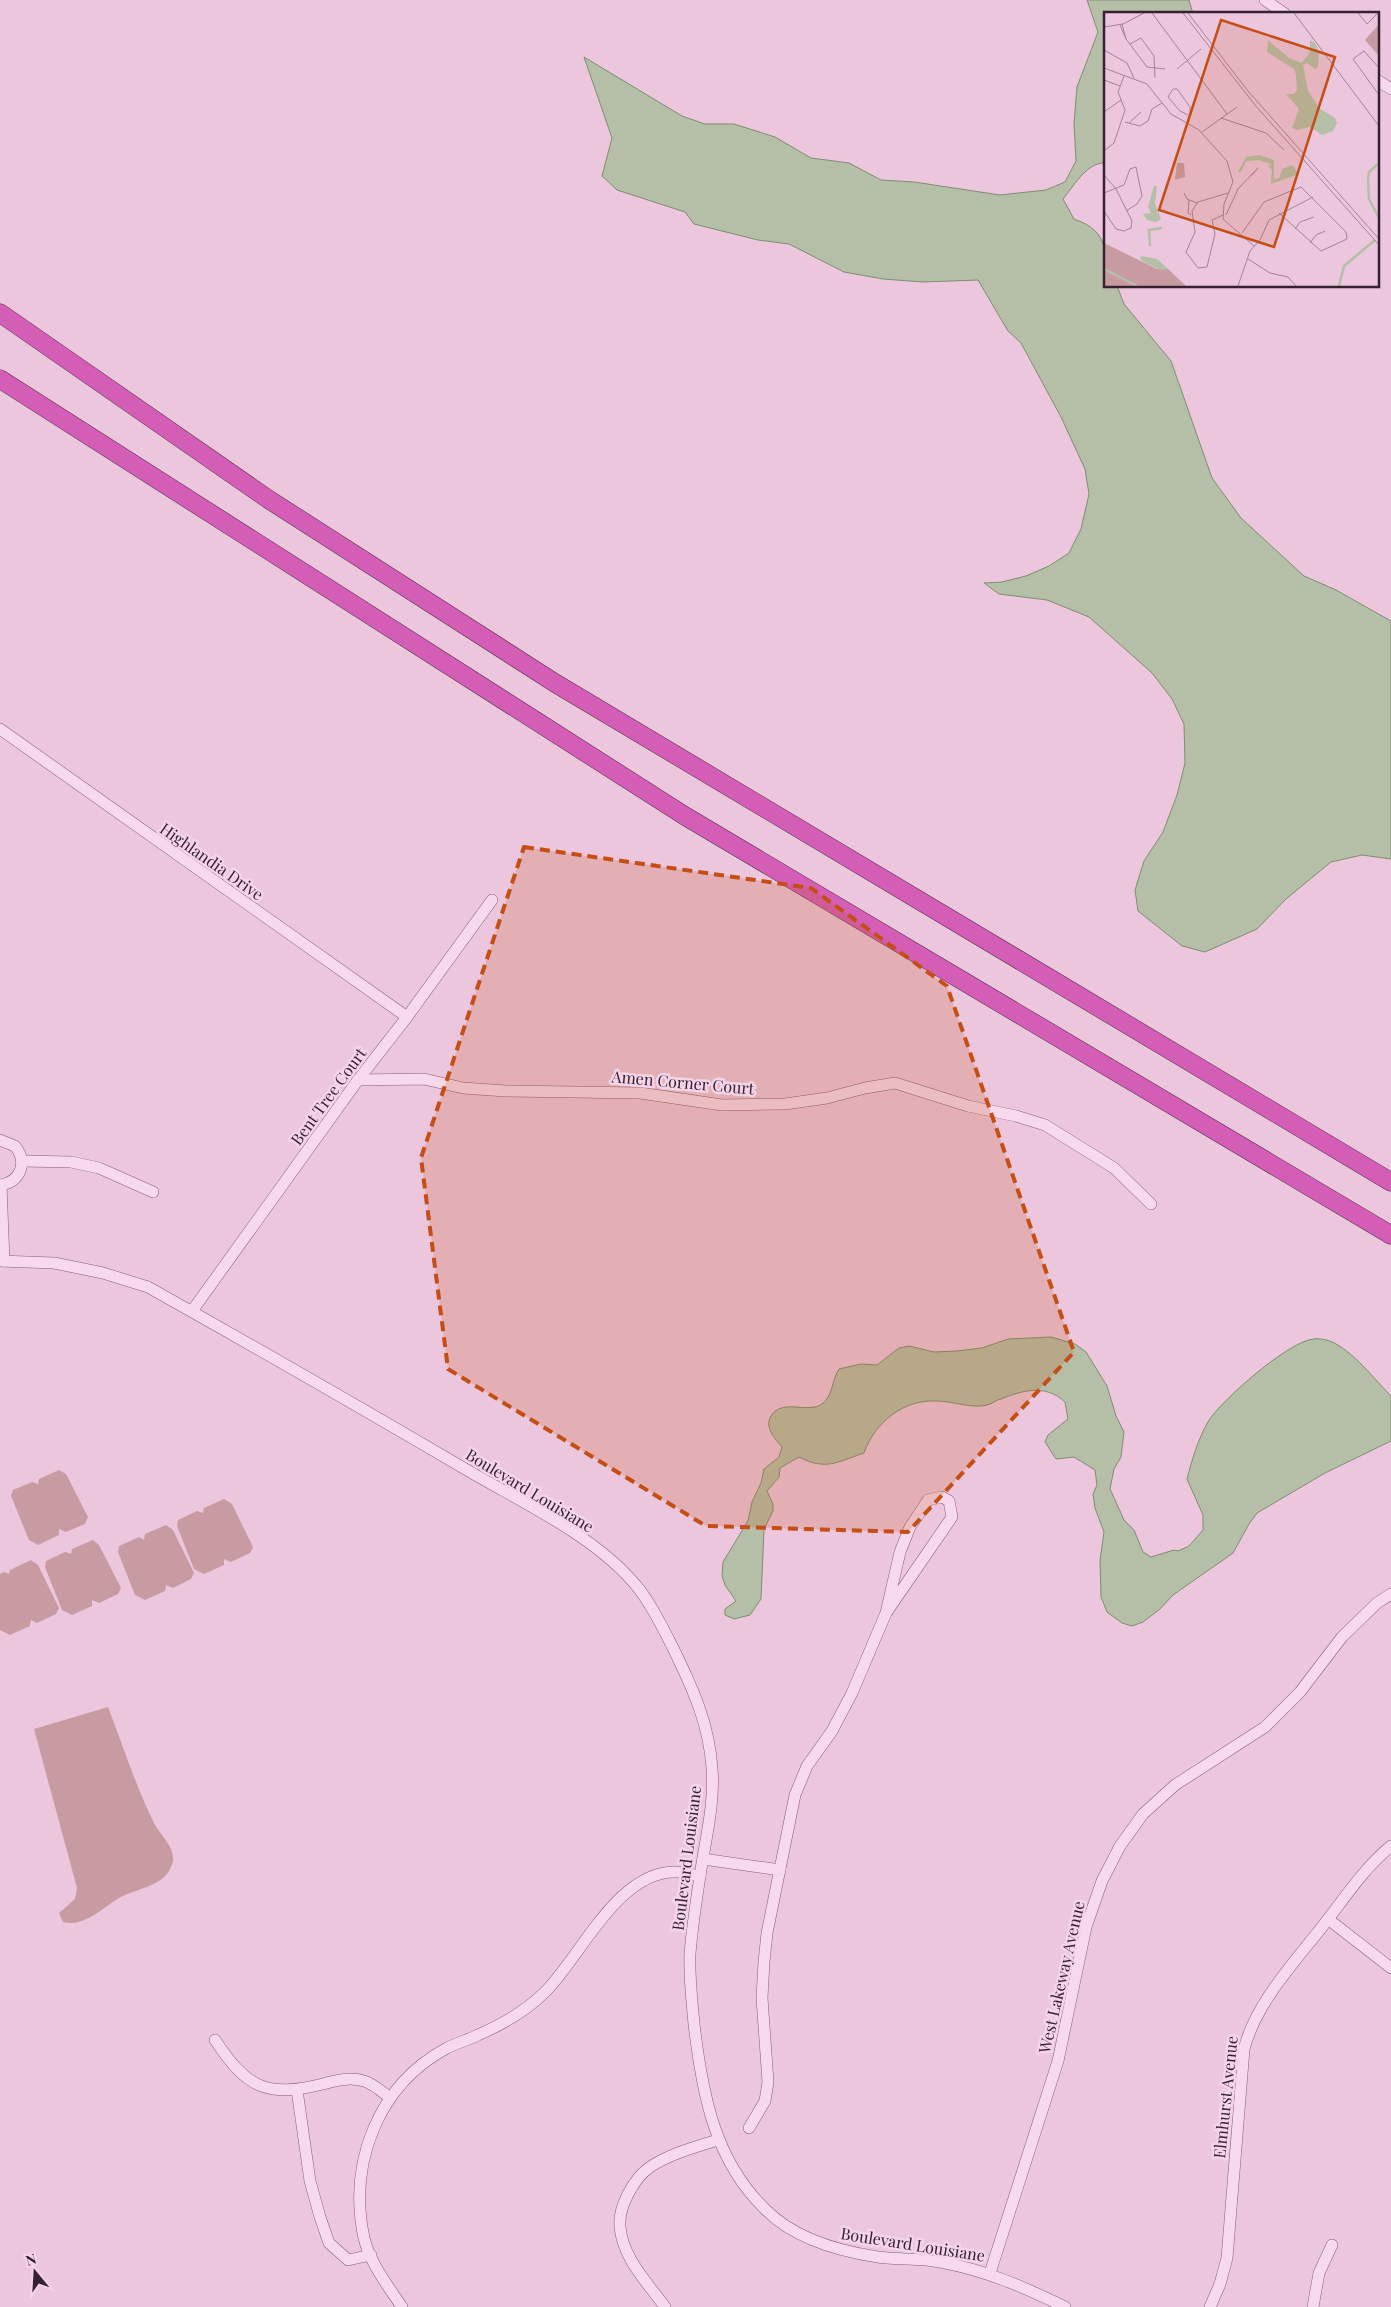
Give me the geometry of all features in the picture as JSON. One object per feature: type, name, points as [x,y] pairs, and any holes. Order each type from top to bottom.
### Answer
[{"type":"highway","points":[[0,313],[268,499],[555,683],[1391,1182]]},
{"type":"highway","points":[[0,379],[685,816],[1391,1235]]},
{"type":"street","points":[[1265,0],[1281,12]]},
{"type":"street","points":[[1378,81],[1391,89]]},
{"type":"street","name":"Highlandia Drive","points":[[0,729],[407,1017]]},
{"type":"street","name":"Bent Tree Court","points":[[192,1312],[358,1080],[407,1017],[492,900]]},
{"type":"street","name":"Amen Corner Court","points":[[358,1080],[424,1079],[463,1088],[506,1091],[640,1093],[722,1105],[785,1104],[827,1098],[865,1088],[895,1083],[968,1106],[1016,1116],[1045,1125],[1114,1168],[1151,1204]]},
{"type":"street","points":[[0,1140],[15,1146],[22,1161],[22,1169],[16,1179],[0,1185],[2,1261]]},
{"type":"street","points":[[22,1161],[71,1162],[99,1168],[153,1192]]},
{"type":"street","name":"Boulevard Louisiane","points":[[2,1261],[54,1263],[103,1273],[148,1287],[565,1528],[606,1555],[639,1590],[663,1629],[699,1702],[709,1736],[712,1773],[708,1829],[702,1859],[690,1956],[693,2012],[699,2069],[708,2111],[718,2140],[740,2181],[766,2211],[797,2233],[830,2247],[878,2257],[938,2262],[990,2273],[1065,2307]]},
{"type":"street","points":[[749,2128],[765,2102],[768,2082],[762,1998],[764,1962],[767,1933],[795,1795],[806,1766],[832,1731],[852,1693],[886,1613],[952,1517],[949,1501],[942,1497],[928,1500],[910,1527],[893,1574],[886,1613]]},
{"type":"street","name":"West Lakeway Avenue","points":[[990,2273],[1058,2061],[1086,1926],[1102,1880],[1120,1846],[1144,1814],[1175,1785],[1265,1727],[1300,1692],[1342,1637],[1377,1602],[1391,1594]]},
{"type":"street","name":"Elmhurst Avenue","points":[[1210,2307],[1220,2284],[1226,2258],[1244,2049],[1249,2029],[1269,1998],[1371,1863],[1391,1846]]},
{"type":"street","points":[[702,1859],[780,1870]]},
{"type":"street","points":[[402,2307],[377,2269],[371,2255],[363,2230],[359,2203],[360,2176],[365,2149],[375,2123],[390,2098],[402,2083],[425,2062],[447,2048],[481,2034],[514,2016],[544,1993],[572,1960],[612,1905],[636,1886],[660,1874],[677,1872],[700,1876]]},
{"type":"street","points":[[1328,1919],[1391,1968]]},
{"type":"street","points":[[215,2040],[233,2066],[248,2080],[264,2087],[288,2091],[349,2078],[365,2081],[390,2098]]},
{"type":"street","points":[[297,2090],[310,2181],[329,2243],[348,2260],[371,2255]]},
{"type":"street","points":[[664,2307],[631,2260],[620,2226],[624,2206],[632,2186],[649,2168],[678,2154],[718,2140]]},
{"type":"street","points":[[1313,2307],[1319,2273],[1332,2244]]},
{"type":"highlighted area","points":[[524,847],[811,888],[947,986],[1074,1352],[908,1532],[706,1526],[448,1369],[421,1158]]},
{"type":"shaded area","points":[[1087,0],[1189,0],[1192,12],[1104,12],[1104,163],[1098,164],[1086,171],[1063,199],[1074,219],[1086,224],[1100,237],[1104,250],[1104,288],[1118,288],[1124,304],[1171,361],[1212,478],[1241,518],[1304,576],[1336,590],[1391,621],[1391,859],[1362,855],[1331,862],[1286,899],[1257,929],[1205,952],[1182,946],[1138,911],[1135,890],[1144,861],[1163,832],[1177,795],[1185,763],[1184,724],[1172,699],[1152,673],[1089,617],[1047,600],[999,594],[984,583],[1002,582],[1026,576],[1049,566],[1069,553],[1081,529],[1089,494],[1085,469],[1061,417],[1021,343],[1008,331],[978,280],[923,282],[883,279],[844,272],[789,244],[758,240],[694,224],[685,212],[617,190],[602,176],[612,138],[584,57],[682,116],[705,124],[734,124],[775,137],[811,158],[849,163],[881,180],[914,182],[1000,195],[1046,190],[1065,182],[1076,161],[1074,124],[1077,87],[1098,32]]},
{"type":"shaded area","points":[[1051,1337],[1075,1344],[1086,1352],[1107,1386],[1116,1416],[1124,1432],[1121,1457],[1114,1469],[1110,1489],[1124,1520],[1134,1530],[1143,1552],[1151,1557],[1174,1550],[1178,1551],[1189,1546],[1203,1530],[1203,1515],[1187,1479],[1198,1442],[1215,1412],[1256,1373],[1289,1349],[1303,1342],[1321,1339],[1340,1346],[1356,1359],[1391,1396],[1391,1441],[1325,1473],[1257,1513],[1233,1553],[1173,1595],[1160,1609],[1143,1622],[1132,1626],[1122,1623],[1107,1612],[1101,1597],[1100,1560],[1104,1532],[1095,1508],[1093,1494],[1097,1485],[1095,1470],[1074,1457],[1056,1459],[1045,1442],[1048,1435],[1068,1419],[1065,1402],[1058,1396],[1034,1390],[1018,1393],[981,1406],[937,1401],[913,1404],[902,1408],[883,1422],[875,1432],[864,1453],[831,1464],[817,1464],[799,1457],[780,1468],[779,1477],[767,1491],[773,1504],[773,1511],[764,1529],[761,1599],[750,1615],[734,1619],[725,1615],[725,1609],[736,1601],[725,1585],[722,1576],[723,1562],[748,1521],[752,1502],[761,1483],[764,1469],[779,1457],[782,1447],[771,1433],[769,1424],[771,1416],[776,1411],[788,1407],[810,1408],[822,1404],[828,1397],[839,1369],[861,1364],[877,1365],[899,1348],[909,1346],[934,1352],[957,1351],[982,1348],[1008,1339]]},
{"type":"shaded area","points":[[59,1470],[66,1474],[88,1517],[85,1524],[66,1532],[59,1529],[59,1535],[38,1545],[29,1540],[11,1496],[13,1490],[32,1482],[38,1484],[39,1479]]},
{"type":"shaded area","points":[[224,1499],[232,1504],[253,1547],[250,1553],[231,1562],[224,1559],[224,1565],[204,1574],[194,1569],[177,1526],[178,1520],[197,1511],[203,1513],[204,1508]]},
{"type":"shaded area","points":[[166,1525],[173,1530],[194,1573],[191,1579],[173,1588],[166,1585],[165,1591],[145,1600],[135,1595],[118,1552],[119,1546],[139,1537],[144,1540],[145,1534]]},
{"type":"shaded area","points":[[93,1540],[99,1545],[121,1588],[118,1594],[99,1603],[92,1600],[92,1606],[72,1615],[62,1610],[45,1567],[46,1561],[65,1552],[71,1554],[72,1549]]},
{"type":"shaded area","points":[[31,1560],[38,1565],[59,1608],[56,1614],[37,1623],[31,1620],[30,1626],[10,1635],[0,1630],[0,1574],[4,1572],[9,1574],[10,1570]]},
{"type":"shaded area","points":[[108,1707],[142,1796],[155,1825],[171,1849],[173,1861],[166,1875],[155,1883],[121,1897],[87,1919],[71,1923],[63,1922],[59,1913],[75,1899],[77,1888],[34,1729]]}]
